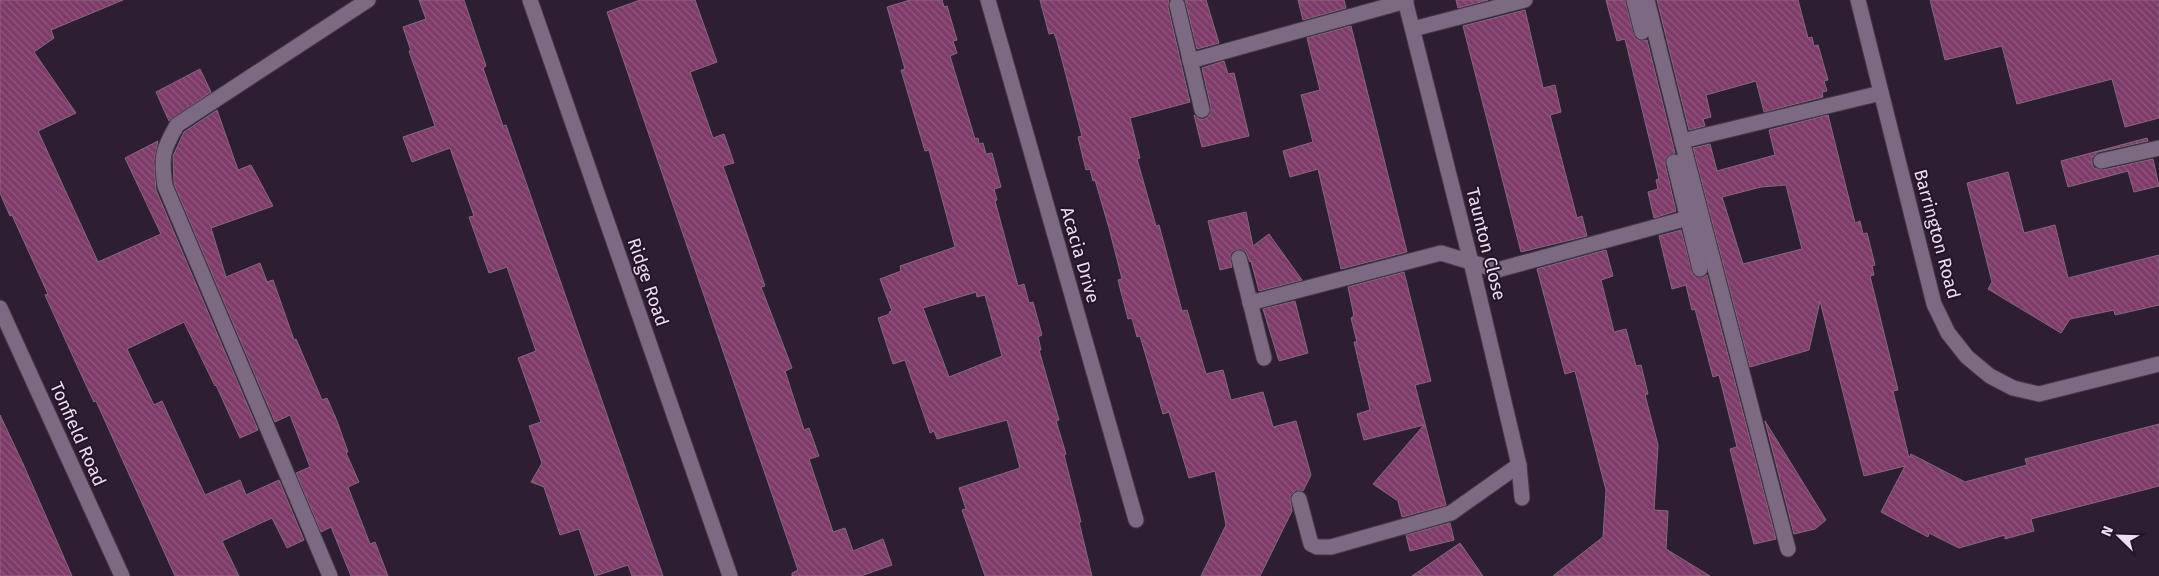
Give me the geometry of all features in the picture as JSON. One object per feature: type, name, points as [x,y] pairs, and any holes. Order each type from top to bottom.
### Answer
[{"type":"street","points":[[330,576],[168,195],[162,161],[167,143],[177,126],[368,0]]},
{"type":"street","name":"Ridge Road","points":[[530,0],[730,576]]},
{"type":"street","name":"Acacia Drive","points":[[988,0],[1136,520]]},
{"type":"street","points":[[1412,29],[1525,0]]},
{"type":"street","points":[[1634,0],[1642,32]]},
{"type":"street","points":[[1647,0],[1788,550]]},
{"type":"street","name":"Barrington Road","points":[[1858,0],[1934,304],[1948,333],[1967,357],[1990,376],[2013,388],[2040,394],[2159,364]]},
{"type":"street","points":[[1190,61],[1406,1]]},
{"type":"street","name":"Taunton Close","points":[[1406,1],[1519,465],[1522,498]]},
{"type":"street","points":[[1177,5],[1202,110]]},
{"type":"street","points":[[1682,141],[1881,93]]},
{"type":"street","points":[[2101,161],[2159,148]]},
{"type":"street","points":[[1674,162],[1700,269]]},
{"type":"street","points":[[1250,303],[1441,253],[1497,270],[1688,218]]},
{"type":"street","points":[[1239,258],[1264,358]]},
{"type":"street","name":"Tonfield Road","points":[[0,308],[122,576]]},
{"type":"street","points":[[1299,499],[1311,544],[1317,547],[1331,547],[1451,512],[1519,465]]},
{"type":"building","points":[[0,0],[123,0],[51,30],[54,38],[34,52],[76,113],[38,131],[98,262],[161,234],[125,158],[158,141],[154,161],[156,190],[258,430],[240,438],[184,322],[127,349],[154,405],[162,401],[205,495],[240,480],[246,495],[279,480],[304,540],[287,548],[272,518],[222,541],[239,576],[175,576],[96,401],[94,402],[45,295],[48,294],[12,215],[10,216],[0,193]]},
{"type":"building","points":[[419,0],[464,0],[486,66],[483,68],[503,126],[506,125],[663,576],[632,576],[628,565],[595,576],[579,529],[560,535],[544,487],[531,482],[542,463],[529,426],[541,422],[518,358],[536,351],[507,267],[489,273],[469,217],[474,216],[450,148],[412,162],[403,137],[435,126],[409,51],[411,51],[403,27],[426,19]]},
{"type":"building","points":[[640,0],[695,0],[717,62],[690,72],[713,138],[724,134],[734,163],[723,166],[765,286],[761,287],[792,368],[785,371],[804,430],[809,428],[819,456],[809,459],[833,532],[845,528],[853,551],[883,539],[892,565],[861,576],[792,576],[792,573],[798,570],[607,12]]},
{"type":"building","points":[[910,0],[942,0],[944,7],[947,6],[957,40],[953,41],[957,53],[950,56],[975,139],[978,138],[979,144],[983,143],[986,154],[992,153],[1001,187],[994,189],[997,200],[995,201],[1018,286],[1024,284],[1029,303],[1033,302],[1042,335],[1038,337],[1041,350],[1039,350],[1059,420],[1056,421],[1066,454],[1064,455],[1092,576],[985,576],[962,510],[966,509],[959,488],[1020,468],[1007,420],[937,439],[934,431],[930,433],[905,360],[893,364],[878,318],[890,314],[889,312],[892,311],[880,279],[901,271],[900,266],[955,247],[929,150],[925,151],[901,70],[905,69],[887,7]],"holes":[[[976,292],[977,297],[985,295],[1002,356],[949,377],[923,308]]]},
{"type":"building","points":[[1040,0],[1169,0],[1168,7],[1190,102],[1130,118],[1140,158],[1137,159],[1156,226],[1159,225],[1182,311],[1187,310],[1206,374],[1223,370],[1231,400],[1263,392],[1273,427],[1296,421],[1311,475],[1303,491],[1296,490],[1290,496],[1292,511],[1260,576],[1201,576],[1226,525],[1215,471],[1189,478],[1169,412],[1163,414],[1140,336],[1137,337],[1132,318],[1128,319],[1118,280],[1122,279],[1109,228],[1095,180],[1093,181],[1090,169],[1086,170],[1078,137],[1082,136],[1057,41],[1054,33],[1049,34]]},
{"type":"building","points":[[1185,0],[1206,0],[1219,43],[1197,49]]},
{"type":"building","points":[[1298,0],[1344,0],[1346,8],[1303,20]]},
{"type":"building","points":[[1456,0],[1488,0],[1458,8]]},
{"type":"building","points":[[1606,0],[1625,0],[1635,38],[1640,41],[1647,40],[1675,153],[1667,156],[1665,164],[1676,211],[1654,218],[1648,192],[1658,189],[1656,180],[1659,179],[1625,39],[1617,41]]},
{"type":"building","points":[[1657,0],[1798,0],[1808,38],[1812,37],[1814,46],[1818,45],[1828,80],[1824,81],[1827,91],[1822,92],[1823,97],[1764,112],[1756,81],[1706,95],[1711,117],[1703,119],[1705,126],[1689,130]]},
{"type":"building","points":[[1930,0],[2159,0],[2159,118],[2125,127],[2112,79],[2017,104],[2002,46],[1945,60]]},
{"type":"building","points":[[1525,10],[1543,88],[1555,85],[1561,112],[1550,115],[1577,218],[1582,216],[1587,236],[1521,252],[1463,26]]},
{"type":"building","points":[[1351,26],[1407,252],[1341,269],[1318,169],[1290,177],[1283,151],[1313,142],[1301,95],[1320,90],[1307,38]]},
{"type":"building","points":[[1224,61],[1228,74],[1234,73],[1249,136],[1202,147],[1194,115],[1199,119],[1205,119],[1209,116],[1211,108],[1202,68]]},
{"type":"building","points":[[200,69],[211,92],[169,121],[156,92]]},
{"type":"building","points":[[217,110],[238,170],[251,165],[273,206],[211,228],[226,277],[260,263],[267,282],[273,280],[294,340],[296,339],[322,400],[327,398],[337,421],[348,452],[346,453],[359,482],[348,487],[370,544],[375,542],[388,576],[351,576],[331,527],[321,532],[296,473],[310,467],[290,415],[275,422],[174,184],[173,156],[184,132]]},
{"type":"building","points":[[1828,115],[1855,223],[1860,221],[1863,234],[1867,233],[1875,265],[1872,266],[1874,275],[1870,276],[1898,390],[1893,391],[1909,458],[1911,454],[1965,482],[2027,465],[2025,459],[2159,424],[2159,486],[2031,519],[2034,531],[2005,539],[2005,535],[1959,548],[1929,533],[1928,537],[1881,512],[1905,466],[1864,476],[1820,301],[1809,350],[1750,367],[1693,148],[1710,144],[1717,171],[1775,155],[1769,130]],"holes":[[[1786,185],[1802,249],[1743,264],[1722,197],[1761,187]]]},
{"type":"building","points":[[2147,138],[2148,141],[2098,152],[2092,158],[2092,164],[2094,168],[2103,170],[2153,159],[2159,186],[2134,192],[2128,171],[2068,187],[2061,161]]},
{"type":"building","points":[[2008,172],[2024,233],[2055,225],[2068,278],[2159,255],[2159,305],[2115,315],[2114,310],[2070,319],[2061,333],[1988,289],[1992,282],[1967,183]]},
{"type":"building","points":[[1246,212],[1253,246],[1269,234],[1302,280],[1259,291],[1251,261],[1246,252],[1241,249],[1233,251],[1230,255],[1232,267],[1220,270],[1208,221]]},
{"type":"building","points":[[1681,230],[1693,275],[1702,278],[1707,275],[1776,539],[1754,544],[1730,449],[1737,447],[1719,375],[1713,377],[1695,309],[1692,310],[1686,285],[1672,289],[1659,236]]},
{"type":"building","points":[[1606,250],[1613,276],[1601,280],[1614,332],[1626,329],[1636,366],[1641,365],[1648,394],[1645,395],[1658,445],[1654,510],[1668,511],[1666,549],[1710,576],[1553,576],[1603,537],[1606,490],[1575,371],[1565,374],[1537,269]]},
{"type":"building","points":[[1404,272],[1431,381],[1415,385],[1446,505],[1402,517],[1398,501],[1373,484],[1424,425],[1364,440],[1357,414],[1370,410],[1354,342],[1357,342],[1351,318],[1354,316],[1348,287]]},
{"type":"building","points":[[1295,301],[1308,353],[1279,361],[1263,309]]},
{"type":"building","points":[[0,415],[24,466],[72,576],[0,576]]},
{"type":"building","points":[[1765,421],[1826,520],[1815,529],[1794,534]]},
{"type":"building","points":[[1450,523],[1454,540],[1410,551],[1406,535]]},
{"type":"building","points":[[1460,543],[1483,576],[1412,576]]}]
